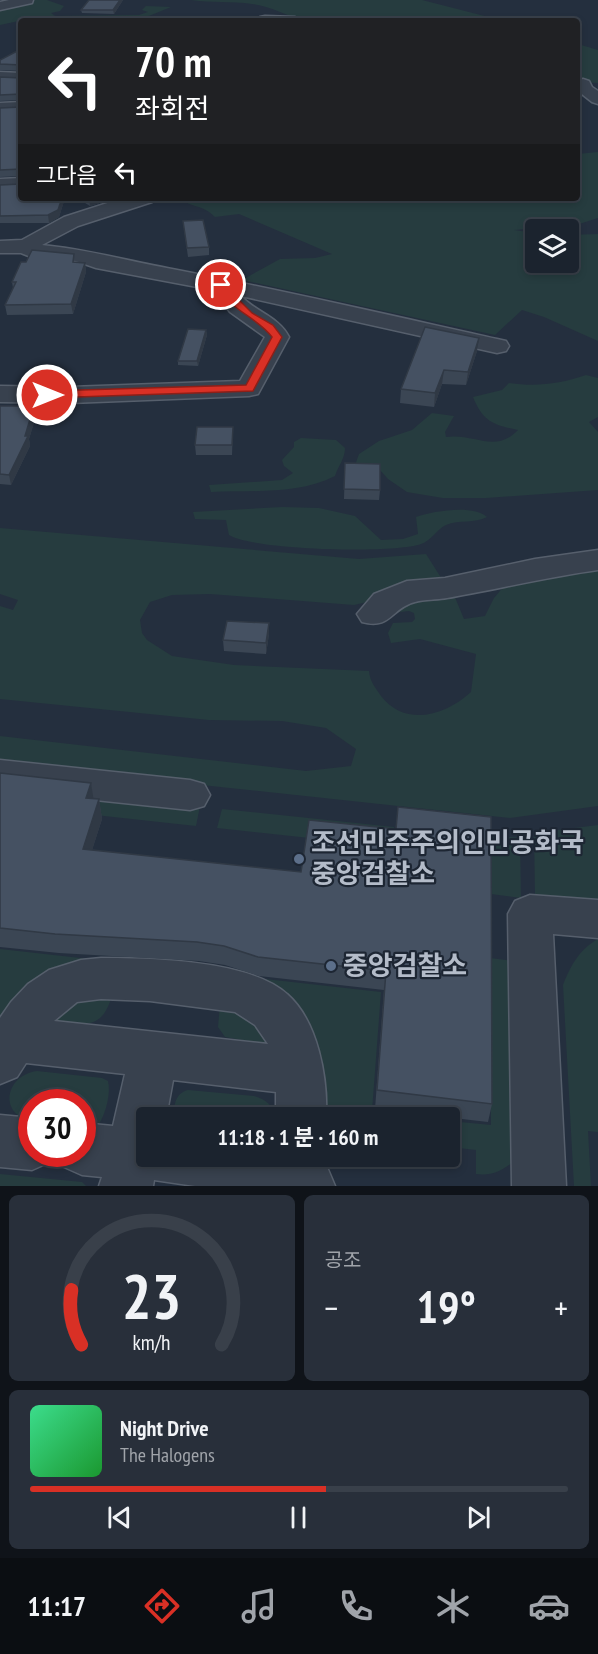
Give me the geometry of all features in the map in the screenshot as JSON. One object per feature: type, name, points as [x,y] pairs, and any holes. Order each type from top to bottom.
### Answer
[{"type":"street","points":[[0,6],[27,0]]},
{"type":"street","points":[[0,76],[18,78]]},
{"type":"street","points":[[586,85],[584,89],[598,99]]},
{"type":"street","points":[[0,108],[18,107]]},
{"type":"street","points":[[0,185],[18,184]]},
{"type":"street","points":[[0,247],[30,246],[40,238],[79,218],[135,201]]},
{"type":"street","points":[[30,246],[31,251],[38,253],[79,255],[96,261],[221,285],[497,346]]},
{"type":"street","points":[[0,394],[70,395],[249,388],[277,337],[270,327],[249,315],[225,292],[221,285]]},
{"type":"street","points":[[374,614],[386,602],[407,592],[445,588],[535,569],[598,560]]},
{"type":"street","points":[[0,775],[190,795]]},
{"type":"street","points":[[539,1186],[530,914],[598,919]]},
{"type":"street","points":[[7,1050],[24,1023],[44,1001],[65,985],[86,979],[110,978],[239,991],[257,998],[274,1011],[286,1030],[298,1063],[302,1107]]},
{"type":"street","points":[[7,1050],[154,1055],[299,1071]]},
{"type":"street","points":[[148,1107],[154,1055]]},
{"type":"street","points":[[0,1141],[18,1143]]},
{"type":"street","points":[[96,1152],[136,1162]]},
{"type":"street","points":[[193,1167],[298,1175]]},
{"type":"green space","points":[[32,0],[47,0],[64,6],[60,11],[51,13],[55,16],[139,15],[148,12],[142,10],[146,6],[171,7],[144,18],[18,18],[18,21],[0,25],[0,7]]},
{"type":"green space","points":[[191,0],[422,0],[492,18],[297,18],[259,5]]},
{"type":"green space","points":[[580,45],[598,50],[598,83],[580,82]]},
{"type":"green space","points":[[598,152],[598,218],[579,224],[579,219],[525,219],[525,229],[514,230],[525,232],[525,273],[579,273],[579,235],[598,234],[598,341],[544,317],[522,310],[495,335],[242,280],[280,259],[315,258],[332,254],[239,214],[215,217],[206,210],[184,201],[580,201],[580,154]]},
{"type":"green space","points":[[586,375],[598,378],[598,417],[589,422],[598,432],[598,490],[486,498],[443,498],[407,492],[388,479],[380,470],[354,468],[359,454],[379,441],[412,430],[432,413],[454,416],[445,432],[446,437],[501,441],[518,430],[490,421],[481,412],[473,397],[502,390],[509,383],[548,384]]},
{"type":"green space","points":[[301,438],[336,440],[345,448],[335,476],[321,482],[290,489],[211,492],[209,485],[282,480],[293,473],[284,466],[282,460],[294,447],[294,442]]},
{"type":"green space","points":[[282,507],[319,508],[355,516],[381,540],[403,539],[418,534],[416,517],[432,513],[463,510],[481,513],[487,517],[446,525],[421,544],[354,550],[293,547],[243,540],[229,535],[226,520],[195,519],[193,512]]},
{"type":"green space","points":[[0,528],[359,559],[426,554],[445,584],[354,605],[210,594],[172,595],[150,602],[140,620],[142,633],[147,640],[172,656],[234,665],[369,671],[375,687],[391,706],[414,715],[438,712],[450,707],[471,692],[476,654],[420,639],[391,643],[388,633],[393,623],[412,622],[415,619],[414,613],[409,611],[391,613],[409,601],[454,595],[464,619],[485,616],[494,598],[505,585],[598,568],[598,806],[510,818],[211,786],[0,759],[0,736],[306,771],[351,766],[356,749],[326,728],[282,721],[209,720],[0,699],[0,606],[13,610],[18,600],[0,594]]},
{"type":"green space","points":[[101,796],[200,806],[196,826],[95,815]]},
{"type":"green space","points":[[222,809],[394,827],[393,847],[217,828]]},
{"type":"green space","points":[[598,825],[598,903],[535,897],[534,833]]},
{"type":"green space","points":[[491,835],[520,838],[521,898],[491,894]]},
{"type":"green space","points":[[598,939],[598,1132],[588,1131],[591,1186],[574,1186],[563,985],[576,959]]},
{"type":"green space","points":[[0,949],[116,962],[0,1037]]},
{"type":"green space","points":[[490,958],[514,961],[514,1161],[497,1172],[476,1174],[476,1150],[460,1148],[460,1122],[491,1125]]},
{"type":"green space","points":[[239,976],[381,992],[372,1107],[319,1107]]},
{"type":"green space","points":[[113,992],[109,1005],[97,1020],[81,1024],[48,1020],[67,1002]]},
{"type":"green space","points":[[220,1004],[250,1013],[271,1045],[225,1037],[218,1027]]},
{"type":"green space","points":[[37,1071],[102,1078],[108,1081],[107,1103],[99,1124],[96,1124],[96,1089],[18,1089],[18,1114],[10,1104],[10,1096],[17,1080]]},
{"type":"green space","points":[[188,1090],[254,1096],[262,1099],[271,1107],[175,1107],[178,1097]]},
{"type":"green space","points":[[0,1174],[82,1182],[86,1186],[0,1186]]},
{"type":"building","points":[[89,0],[120,0],[113,10],[81,10]]},
{"type":"building","points":[[249,17],[278,18],[250,18]]},
{"type":"building","points":[[18,51],[18,65],[0,64],[0,60]]},
{"type":"building","points":[[0,77],[18,78],[18,94],[0,95]]},
{"type":"building","points":[[18,107],[18,169],[0,170],[0,108]]},
{"type":"building","points":[[18,184],[18,201],[61,201],[58,210],[48,215],[0,216],[0,185]]},
{"type":"building","points":[[203,220],[209,247],[187,248],[183,221]]},
{"type":"building","points":[[32,250],[74,254],[73,262],[85,263],[71,304],[5,305],[16,282],[12,282],[21,262],[26,262]]},
{"type":"building","points":[[425,327],[479,338],[468,372],[444,370],[435,393],[401,389]]},
{"type":"building","points":[[188,329],[206,330],[197,361],[178,361]]},
{"type":"building","points":[[0,406],[34,406],[25,436],[28,436],[9,475],[0,474]]},
{"type":"building","points":[[197,427],[233,427],[232,445],[195,445]]},
{"type":"building","points":[[345,463],[380,464],[380,490],[344,489]]},
{"type":"building","points":[[227,621],[269,623],[266,643],[223,640]]},
{"type":"building","name":"중앙검찰소","points":[[0,773],[91,783],[86,798],[99,799],[83,849],[301,872],[309,820],[396,829],[398,807],[491,817],[492,1104],[377,1090],[386,971],[258,957],[224,946],[197,942],[55,934],[0,928]]},
{"type":"place","name":"조선민주주의인민공화국 중앙검찰소","points":[[299,859]]},
{"type":"place","name":"중앙검찰소","points":[[331,966]]},
{"type":"route","points":[[47,395],[249,388],[253,385],[277,337],[270,327],[249,315],[225,292],[221,285]]}]
